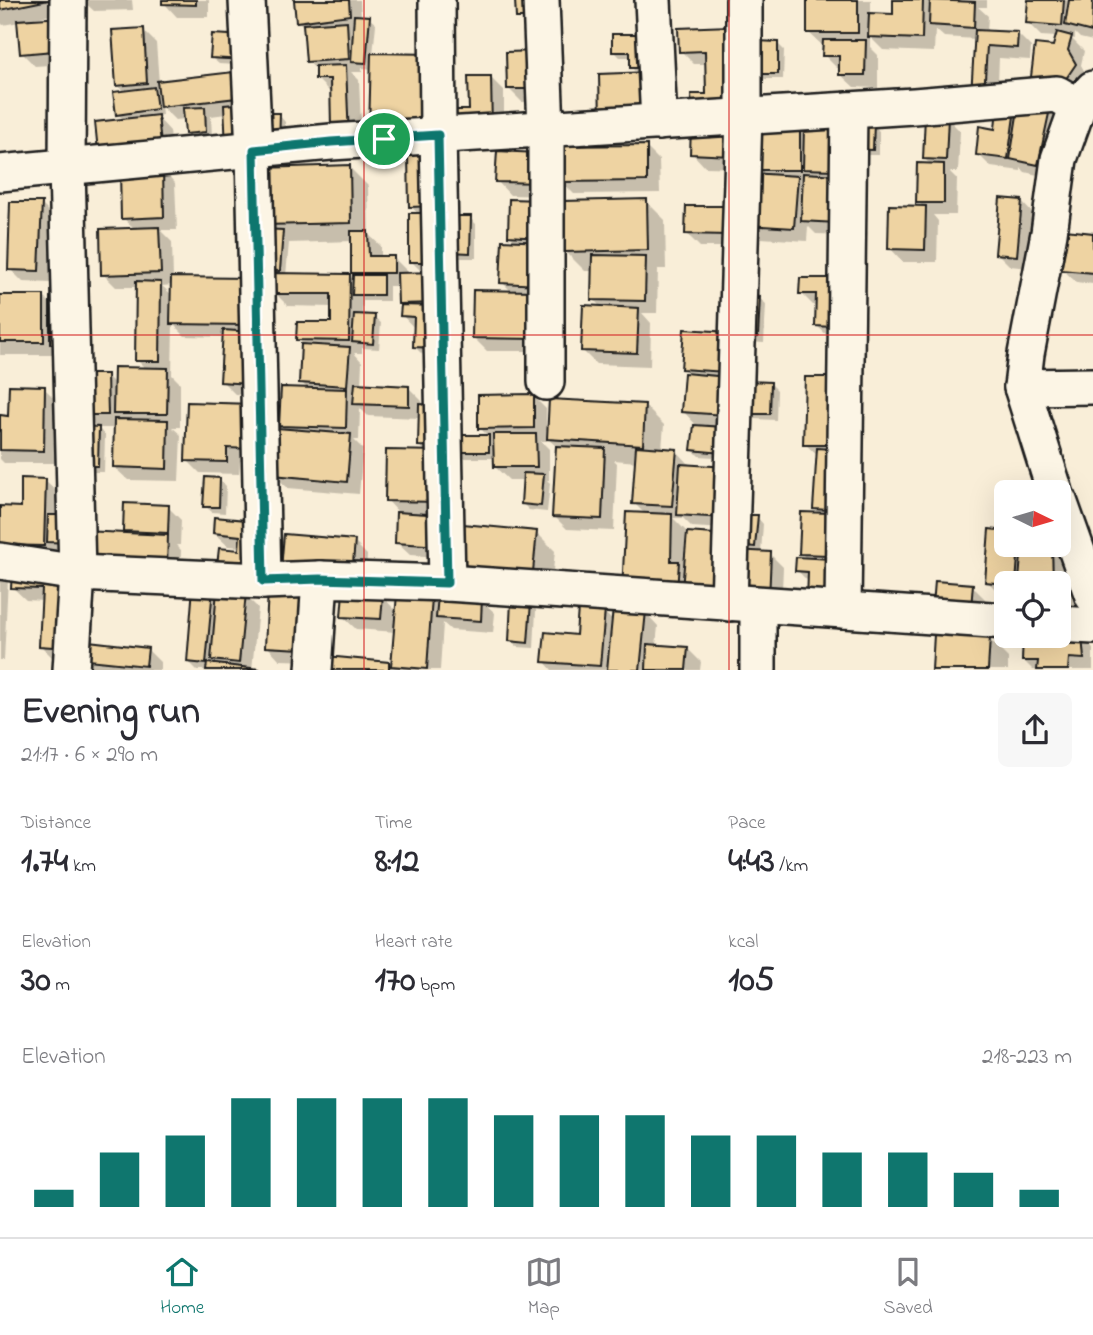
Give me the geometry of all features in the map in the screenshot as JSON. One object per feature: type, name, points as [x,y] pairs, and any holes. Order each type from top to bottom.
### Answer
[{"type":"street","points":[[68,0],[67,167],[78,573],[71,670]]},
{"type":"street","points":[[247,0],[254,150],[263,581]]},
{"type":"street","points":[[437,0],[447,583]]},
{"type":"street","points":[[541,0],[546,129],[546,382]]},
{"type":"street","points":[[653,0],[659,121]]},
{"type":"street","points":[[744,0],[743,604],[758,670]]},
{"type":"street","points":[[0,173],[331,142],[849,110],[1057,94],[1086,98],[1059,159],[1022,387],[1051,480]]},
{"type":"street","points":[[843,610],[849,110]]},
{"type":"street","points":[[1022,387],[1093,386]]},
{"type":"street","points":[[1071,535],[1093,596]]},
{"type":"street","points":[[0,561],[78,573],[263,581],[320,579],[447,583],[994,620]]},
{"type":"street","points":[[314,670],[320,579]]},
{"type":"street","points":[[1071,625],[1093,626]]},
{"type":"building","points":[[0,0],[49,0],[0,10]]},
{"type":"building","points":[[162,0],[196,0],[196,5],[162,4]]},
{"type":"building","points":[[294,0],[349,0],[350,15],[296,22]]},
{"type":"building","points":[[515,0],[535,0],[536,18],[516,18]]},
{"type":"building","points":[[807,0],[858,0],[858,33],[807,33]]},
{"type":"building","points":[[893,0],[923,0],[922,39],[868,37],[869,13],[893,14]]},
{"type":"building","points":[[930,0],[975,2],[974,28],[929,25]]},
{"type":"building","points":[[1028,0],[1064,0],[1062,26],[1026,23]]},
{"type":"building","points":[[1069,0],[1093,0],[1092,32],[1065,25]]},
{"type":"building","points":[[354,15],[370,16],[366,63],[351,62]]},
{"type":"building","points":[[63,17],[65,50],[20,54],[17,20]]},
{"type":"building","points":[[347,21],[349,59],[306,62],[303,24]]},
{"type":"building","points":[[730,26],[733,114],[692,115],[691,94],[706,94],[705,51],[679,52],[678,28]]},
{"type":"building","points":[[144,28],[147,83],[116,86],[112,30]]},
{"type":"building","points":[[975,30],[1018,32],[1017,48],[987,46],[984,95],[971,95]]},
{"type":"building","points":[[1057,32],[1072,36],[1068,50],[1076,64],[1059,89],[1030,85],[1035,44],[1053,46]]},
{"type":"building","points":[[212,34],[247,36],[245,60],[210,58]]},
{"type":"building","points":[[612,34],[647,34],[647,68],[630,68],[630,52],[612,52]]},
{"type":"building","points":[[823,40],[866,40],[865,75],[839,75],[839,56],[822,56]]},
{"type":"building","points":[[757,41],[778,42],[778,74],[756,74]]},
{"type":"building","points":[[539,51],[539,89],[507,89],[506,52]]},
{"type":"building","points":[[371,53],[435,54],[433,132],[369,131]]},
{"type":"building","points":[[346,65],[349,139],[331,127],[330,79],[315,79],[315,66]]},
{"type":"building","points":[[242,71],[245,97],[160,107],[157,81]]},
{"type":"building","points":[[649,72],[650,119],[600,120],[599,74]]},
{"type":"building","points":[[468,76],[491,76],[492,129],[450,130],[449,110],[469,110]]},
{"type":"building","points":[[154,87],[157,109],[116,115],[113,92]]},
{"type":"building","points":[[247,103],[250,146],[226,148],[224,105]]},
{"type":"building","points":[[1019,103],[1051,104],[1038,165],[1010,159]]},
{"type":"building","points":[[205,107],[206,132],[185,134],[183,108]]},
{"type":"building","points":[[997,107],[1015,109],[1008,159],[976,155],[979,126],[995,129]]},
{"type":"building","points":[[261,113],[280,113],[279,144],[261,144]]},
{"type":"building","points":[[158,115],[162,155],[99,161],[95,122]]},
{"type":"building","points":[[925,116],[948,117],[946,160],[923,159]]},
{"type":"building","points":[[852,123],[874,123],[873,150],[851,149]]},
{"type":"building","points":[[804,125],[836,125],[835,170],[803,169]]},
{"type":"building","points":[[749,126],[800,127],[800,170],[749,170]]},
{"type":"building","points":[[691,128],[732,130],[731,156],[690,154]]},
{"type":"building","points":[[647,145],[647,181],[559,182],[559,146]]},
{"type":"building","points":[[497,151],[540,153],[540,183],[495,182]]},
{"type":"building","points":[[435,154],[437,206],[409,207],[408,155]]},
{"type":"building","points":[[917,163],[944,164],[944,203],[916,203]]},
{"type":"building","points":[[350,165],[351,223],[263,225],[262,168]]},
{"type":"building","points":[[163,168],[164,217],[121,219],[120,169]]},
{"type":"building","points":[[749,173],[798,176],[794,228],[746,225]]},
{"type":"building","points":[[803,173],[839,175],[837,223],[801,221]]},
{"type":"building","points":[[1000,198],[1022,200],[1017,256],[995,254]]},
{"type":"building","points":[[509,199],[541,200],[540,238],[508,236]]},
{"type":"building","points":[[647,199],[648,250],[564,252],[563,201]]},
{"type":"building","points":[[10,202],[42,202],[39,271],[8,270]]},
{"type":"building","points":[[889,205],[926,206],[925,250],[888,249]]},
{"type":"building","points":[[686,206],[728,206],[727,235],[685,234]]},
{"type":"building","points":[[409,213],[437,213],[437,262],[409,262]]},
{"type":"building","points":[[451,216],[471,216],[470,253],[450,252]]},
{"type":"building","points":[[159,227],[161,273],[101,275],[100,229]]},
{"type":"building","points":[[262,229],[283,230],[280,271],[259,270]]},
{"type":"building","points":[[1065,230],[1093,233],[1093,273],[1061,270]]},
{"type":"building","points":[[351,231],[368,231],[369,256],[394,256],[394,273],[351,273]]},
{"type":"building","points":[[502,240],[542,242],[540,285],[500,283]]},
{"type":"building","points":[[592,255],[646,256],[645,301],[591,300]]},
{"type":"building","points":[[438,272],[439,303],[398,304],[397,273]]},
{"type":"building","points":[[273,273],[350,274],[349,341],[296,340],[297,322],[331,322],[331,294],[273,294]]},
{"type":"building","points":[[353,275],[383,275],[383,295],[352,295]]},
{"type":"building","points":[[171,277],[248,278],[248,325],[170,324]]},
{"type":"building","points":[[800,278],[834,278],[832,327],[815,326],[816,294],[799,294]]},
{"type":"building","points":[[136,281],[161,282],[160,361],[135,361]]},
{"type":"building","points":[[473,290],[541,291],[540,339],[472,338]]},
{"type":"building","points":[[0,295],[44,295],[44,342],[0,342]]},
{"type":"building","points":[[743,295],[760,296],[758,337],[741,336]]},
{"type":"building","points":[[50,297],[66,297],[67,344],[50,344]]},
{"type":"building","points":[[401,305],[438,306],[437,348],[413,347],[414,317],[400,316]]},
{"type":"building","points":[[583,305],[639,308],[637,353],[581,351]]},
{"type":"building","points":[[354,314],[375,315],[373,344],[352,342]]},
{"type":"building","points":[[684,329],[729,332],[726,372],[681,369]]},
{"type":"building","points":[[223,330],[252,332],[249,384],[220,382]]},
{"type":"building","points":[[301,344],[350,347],[347,386],[299,383]]},
{"type":"building","points":[[114,367],[168,368],[167,414],[113,414]]},
{"type":"building","points":[[684,373],[728,377],[725,415],[681,412]]},
{"type":"building","points":[[82,374],[107,374],[108,415],[83,415]]},
{"type":"building","points":[[805,377],[831,377],[829,445],[803,445]]},
{"type":"building","points":[[746,381],[771,382],[770,414],[745,414]]},
{"type":"building","points":[[355,383],[409,386],[409,406],[353,404]]},
{"type":"building","points":[[9,385],[45,386],[44,451],[0,450],[0,415],[8,416]]},
{"type":"building","points":[[281,387],[347,389],[346,428],[279,426]]},
{"type":"building","points":[[534,394],[534,428],[478,429],[478,395]]},
{"type":"building","points":[[549,399],[645,404],[643,445],[547,439]]},
{"type":"building","points":[[187,402],[253,404],[251,449],[227,448],[227,462],[185,461]]},
{"type":"building","points":[[419,404],[441,405],[441,447],[418,446]]},
{"type":"building","points":[[114,419],[168,420],[167,469],[113,467]]},
{"type":"building","points":[[694,425],[724,427],[722,453],[691,450]]},
{"type":"building","points":[[81,426],[99,427],[98,466],[80,466]]},
{"type":"building","points":[[277,428],[351,434],[347,482],[273,475]]},
{"type":"building","points":[[493,434],[536,434],[537,467],[494,467]]},
{"type":"building","points":[[455,435],[489,435],[489,452],[454,452]]},
{"type":"building","points":[[556,446],[605,448],[602,519],[552,517]]},
{"type":"building","points":[[636,446],[677,449],[672,506],[632,504]]},
{"type":"building","points":[[817,448],[832,449],[829,510],[813,509]]},
{"type":"building","points":[[386,450],[442,451],[440,502],[385,501]]},
{"type":"building","points":[[680,464],[728,467],[725,518],[677,515]]},
{"type":"building","points":[[523,473],[544,474],[541,506],[521,504]]},
{"type":"building","points":[[205,477],[220,478],[219,507],[203,507]]},
{"type":"building","points":[[21,478],[46,479],[44,546],[0,545],[0,506],[21,507]]},
{"type":"building","points":[[124,503],[169,505],[168,533],[123,531]]},
{"type":"building","points":[[396,512],[443,515],[441,546],[395,543]]},
{"type":"building","points":[[626,512],[672,514],[671,561],[679,561],[677,593],[622,591]]},
{"type":"building","points":[[801,512],[830,513],[829,555],[799,554]]},
{"type":"building","points":[[48,515],[71,515],[71,543],[47,542]]},
{"type":"building","points":[[739,515],[758,515],[755,547],[736,545]]},
{"type":"building","points":[[214,517],[257,521],[252,569],[217,566],[219,548],[239,550],[240,536],[213,533]]},
{"type":"building","points":[[463,524],[537,531],[532,582],[458,575]]},
{"type":"building","points":[[989,529],[994,530],[994,557],[1018,557],[1017,571],[994,571],[994,583],[985,582]]},
{"type":"building","points":[[83,531],[168,535],[167,567],[82,563]]},
{"type":"building","points":[[687,532],[727,535],[722,592],[682,589]]},
{"type":"building","points":[[284,534],[355,540],[352,575],[281,569]]},
{"type":"building","points":[[734,550],[771,552],[769,601],[731,599]]},
{"type":"building","points":[[796,557],[832,559],[830,605],[807,603],[808,572],[795,571]]},
{"type":"building","points":[[1021,557],[1052,557],[1053,571],[1020,571]]},
{"type":"building","points":[[12,573],[70,576],[67,648],[39,646],[42,589],[11,588]]},
{"type":"building","points":[[935,581],[973,584],[971,608],[933,606]]},
{"type":"building","points":[[193,587],[213,588],[206,664],[187,662]]},
{"type":"building","points":[[217,590],[246,593],[239,663],[211,660]]},
{"type":"building","points":[[268,590],[305,592],[301,649],[265,647]]},
{"type":"building","points":[[343,592],[383,595],[381,619],[341,617]]},
{"type":"building","points":[[397,594],[432,597],[427,669],[391,666]]},
{"type":"building","points":[[438,595],[482,598],[481,621],[436,618]]},
{"type":"building","points":[[511,601],[531,602],[528,643],[509,641]]},
{"type":"building","points":[[578,608],[605,610],[600,666],[542,662],[545,632],[576,635]]},
{"type":"building","points":[[613,608],[646,611],[640,670],[607,670]]},
{"type":"building","points":[[934,634],[990,637],[988,670],[932,670]]},
{"type":"building","points":[[1071,636],[1082,636],[1084,659],[1069,658],[1068,670],[1037,670],[1038,661],[1022,661],[1022,648],[1071,648]]},
{"type":"building","points":[[80,640],[148,648],[146,666],[79,659]]},
{"type":"building","points":[[647,644],[688,647],[686,670],[646,670]]},
{"type":"building","points":[[326,656],[389,662],[389,670],[324,670]]},
{"type":"building","points":[[207,663],[259,669],[259,670],[206,670]]},
{"type":"route","points":[[438,135],[447,583],[320,579],[263,581],[254,150],[384,139],[438,135]]}]
